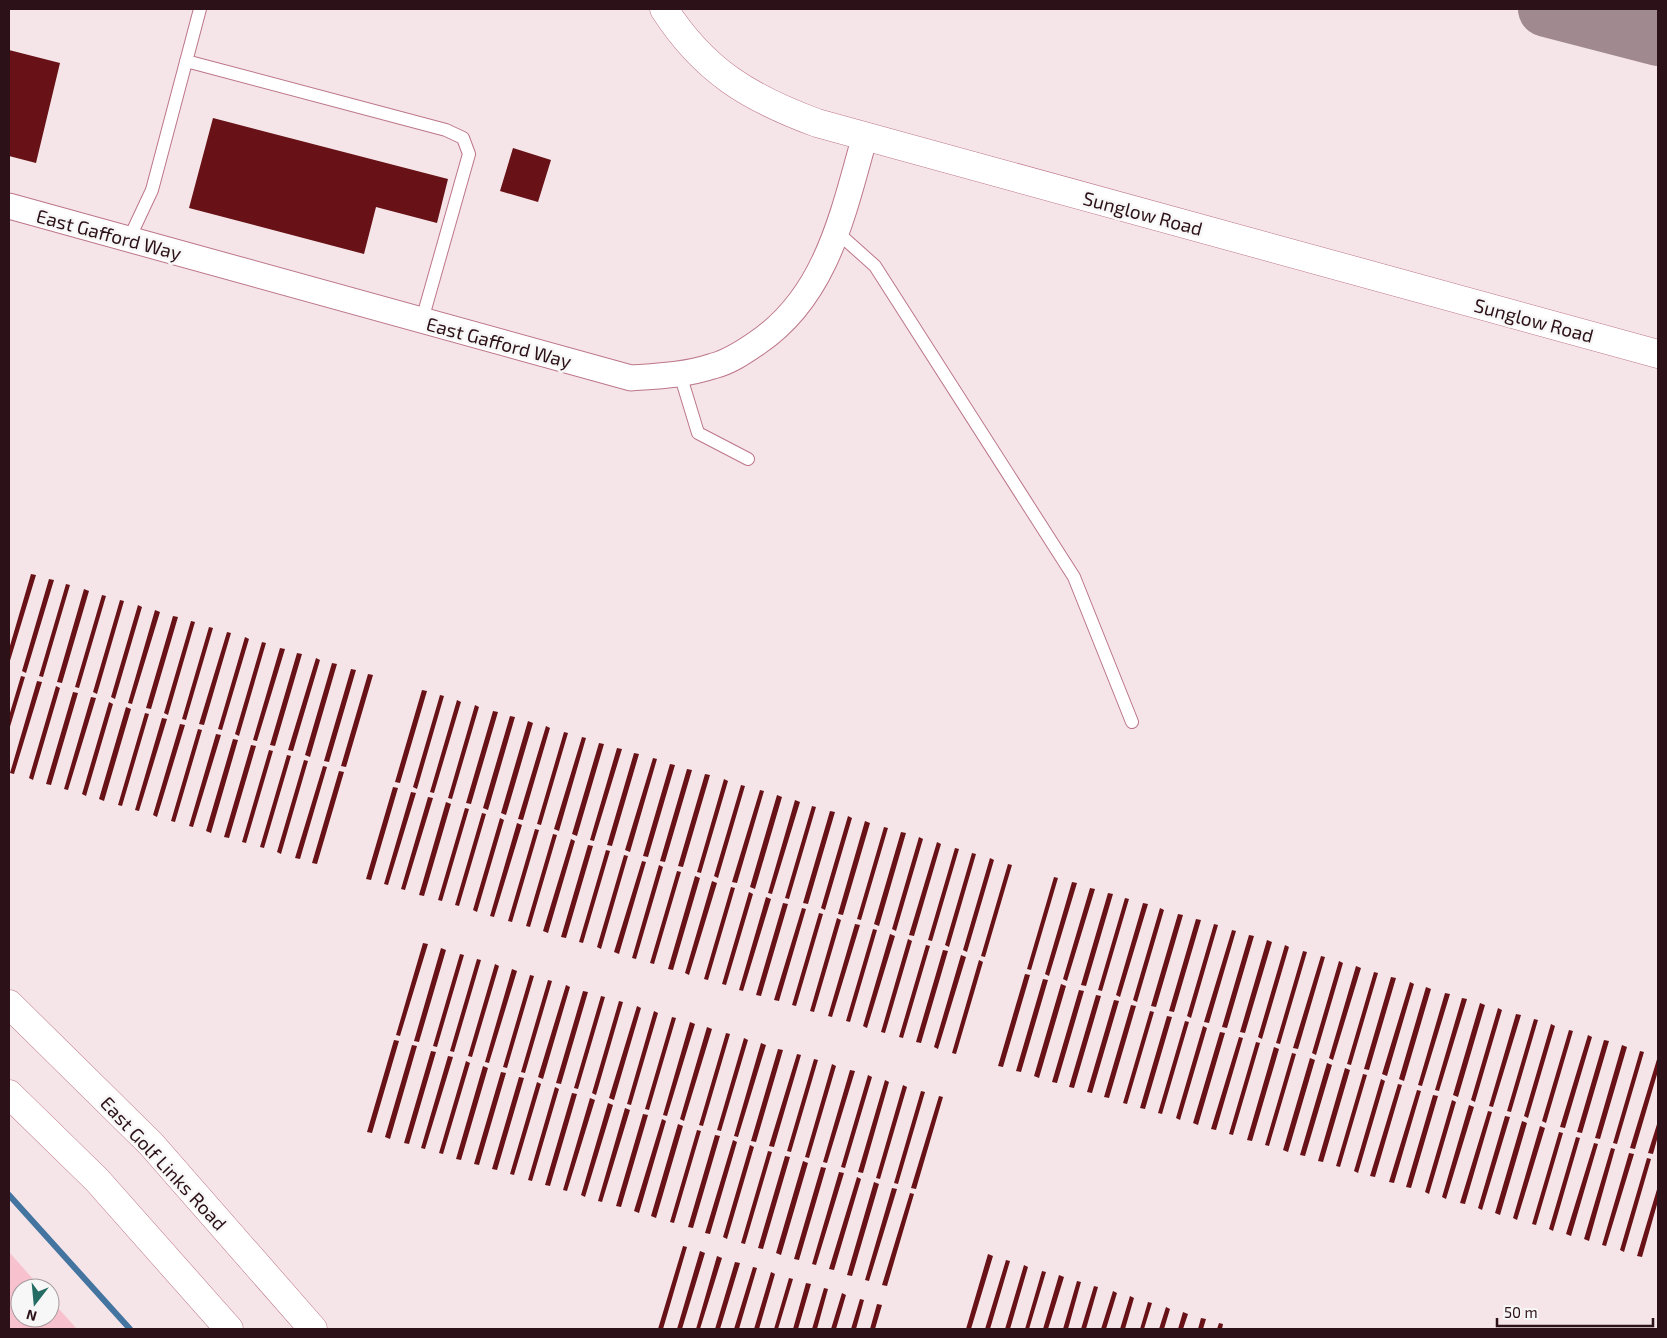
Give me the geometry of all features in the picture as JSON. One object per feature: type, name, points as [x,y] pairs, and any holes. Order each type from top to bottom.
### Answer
[{"type":"street","name":"Sunglow Road","points":[[664,9],[679,32],[703,59],[737,86],[776,108],[865,136],[1658,354]]},
{"type":"street","name":"East Gafford Way","points":[[9,206],[631,378],[680,374],[715,366],[743,353],[769,335],[791,314],[812,288],[837,232],[865,136]]},
{"type":"street","name":"East Golf Links Road","points":[[9,1004],[151,1144],[313,1329]]},
{"type":"street","points":[[9,1094],[97,1180],[229,1329]]},
{"type":"lane","points":[[129,239],[152,190],[200,9]]},
{"type":"lane","points":[[186,62],[446,130],[463,138],[469,154],[422,320]]},
{"type":"lane","points":[[837,232],[875,266],[1074,577],[1132,722]]},
{"type":"lane","points":[[680,374],[698,433],[748,459]]},
{"type":"shaded area","points":[[9,1252],[32,1278],[10,1278],[10,1328],[60,1328],[60,1310],[77,1329],[9,1329]]},
{"type":"building","points":[[9,50],[60,63],[36,163],[9,156]]},
{"type":"building","points":[[213,118],[448,179],[437,223],[376,207],[364,254],[189,208]]},
{"type":"building","points":[[513,148],[551,160],[538,202],[500,191]]},
{"type":"building","points":[[31,574],[36,575],[9,664],[9,649]]},
{"type":"building","points":[[49,579],[54,580],[26,673],[22,671]]},
{"type":"building","points":[[66,584],[70,585],[43,677],[39,676]]},
{"type":"building","points":[[84,589],[89,591],[62,683],[57,682]]},
{"type":"building","points":[[102,595],[106,596],[79,688],[75,687]]},
{"type":"building","points":[[120,600],[124,601],[97,694],[93,692]]},
{"type":"building","points":[[138,605],[142,607],[115,699],[111,697]]},
{"type":"building","points":[[155,610],[160,612],[132,704],[128,703]]},
{"type":"building","points":[[173,616],[178,617],[151,709],[146,708]]},
{"type":"building","points":[[191,621],[195,622],[168,715],[164,713]]},
{"type":"building","points":[[209,627],[213,628],[186,720],[182,719]]},
{"type":"building","points":[[227,632],[231,633],[204,725],[199,724]]},
{"type":"building","points":[[245,637],[249,639],[222,730],[218,729]]},
{"type":"building","points":[[262,642],[266,643],[239,736],[235,734]]},
{"type":"building","points":[[280,648],[285,649],[257,741],[253,740]]},
{"type":"building","points":[[297,653],[302,654],[275,746],[270,745]]},
{"type":"building","points":[[316,658],[320,660],[293,751],[288,750]]},
{"type":"building","points":[[332,663],[337,664],[310,757],[305,755]]},
{"type":"building","points":[[351,669],[356,670],[329,762],[324,761]]},
{"type":"building","points":[[368,674],[373,675],[346,767],[341,766]]},
{"type":"building","points":[[21,676],[25,677],[9,730],[9,716]]},
{"type":"building","points":[[37,681],[42,682],[14,774],[10,773]]},
{"type":"building","points":[[56,686],[60,688],[33,780],[29,778]]},
{"type":"building","points":[[422,690],[427,691],[400,783],[395,782]]},
{"type":"building","points":[[73,692],[78,693],[51,785],[46,784]]},
{"type":"building","points":[[440,695],[444,696],[417,789],[413,787]]},
{"type":"building","points":[[91,697],[96,698],[68,790],[64,789]]},
{"type":"building","points":[[457,700],[461,702],[434,793],[430,792]]},
{"type":"building","points":[[109,702],[113,704],[86,796],[82,794]]},
{"type":"building","points":[[475,705],[479,707],[452,799],[448,798]]},
{"type":"building","points":[[126,707],[131,709],[104,801],[99,799]]},
{"type":"building","points":[[493,711],[498,712],[471,804],[466,803]]},
{"type":"building","points":[[145,713],[149,714],[122,806],[118,805]]},
{"type":"building","points":[[510,716],[515,717],[488,810],[483,808]]},
{"type":"building","points":[[162,718],[167,719],[139,811],[135,810]]},
{"type":"building","points":[[528,721],[533,723],[506,815],[501,813]]},
{"type":"building","points":[[180,724],[185,725],[157,817],[153,815]]},
{"type":"building","points":[[546,726],[550,728],[523,820],[518,819]]},
{"type":"building","points":[[198,729],[202,730],[175,822],[171,821]]},
{"type":"building","points":[[564,732],[568,733],[541,825],[537,824]]},
{"type":"building","points":[[216,734],[221,735],[193,827],[189,826]]},
{"type":"building","points":[[582,737],[586,738],[559,831],[554,829]]},
{"type":"building","points":[[233,739],[238,740],[211,833],[206,831]]},
{"type":"building","points":[[599,743],[604,744],[577,836],[572,834]]},
{"type":"building","points":[[251,745],[256,746],[229,838],[224,837]]},
{"type":"building","points":[[617,748],[622,749],[594,841],[590,840]]},
{"type":"building","points":[[269,750],[273,751],[246,843],[242,842]]},
{"type":"building","points":[[634,753],[639,754],[612,846],[607,845]]},
{"type":"building","points":[[287,755],[291,756],[264,848],[260,847]]},
{"type":"building","points":[[653,758],[657,759],[630,852],[625,850]]},
{"type":"building","points":[[304,760],[308,761],[281,854],[277,852]]},
{"type":"building","points":[[670,764],[675,765],[648,857],[643,856]]},
{"type":"building","points":[[323,766],[327,767],[300,859],[295,858]]},
{"type":"building","points":[[687,769],[692,770],[665,862],[660,861]]},
{"type":"building","points":[[339,771],[344,772],[317,864],[312,863]]},
{"type":"building","points":[[705,774],[710,775],[683,867],[678,866]]},
{"type":"building","points":[[724,779],[728,781],[701,873],[697,872]]},
{"type":"building","points":[[741,785],[745,786],[718,878],[714,876]]},
{"type":"building","points":[[393,787],[398,788],[371,880],[366,879]]},
{"type":"building","points":[[760,790],[764,791],[737,883],[732,882]]},
{"type":"building","points":[[411,792],[416,793],[388,885],[384,884]]},
{"type":"building","points":[[777,795],[782,797],[755,889],[750,887]]},
{"type":"building","points":[[428,797],[433,798],[405,890],[401,889]]},
{"type":"building","points":[[795,800],[800,802],[772,894],[768,893]]},
{"type":"building","points":[[446,802],[451,804],[424,896],[419,895]]},
{"type":"building","points":[[812,806],[816,807],[789,899],[785,898]]},
{"type":"building","points":[[465,808],[469,809],[442,901],[438,900]]},
{"type":"building","points":[[830,811],[835,812],[808,904],[803,903]]},
{"type":"building","points":[[482,813],[486,814],[459,906],[455,905]]},
{"type":"building","points":[[848,816],[852,818],[825,910],[821,908]]},
{"type":"building","points":[[500,818],[504,820],[477,912],[473,910]]},
{"type":"building","points":[[865,821],[870,823],[843,915],[838,914]]},
{"type":"building","points":[[517,823],[522,825],[494,917],[490,916]]},
{"type":"building","points":[[884,827],[888,828],[861,920],[857,919]]},
{"type":"building","points":[[535,829],[539,830],[512,922],[508,921]]},
{"type":"building","points":[[901,832],[906,833],[879,926],[874,924]]},
{"type":"building","points":[[553,834],[557,835],[530,927],[526,926]]},
{"type":"building","points":[[919,837],[923,839],[896,931],[892,929]]},
{"type":"building","points":[[571,839],[575,841],[548,933],[543,931]]},
{"type":"building","points":[[937,842],[941,844],[914,936],[909,935]]},
{"type":"building","points":[[588,845],[593,846],[566,938],[561,937]]},
{"type":"building","points":[[955,848],[959,849],[932,941],[928,940]]},
{"type":"building","points":[[606,850],[610,851],[583,943],[579,942]]},
{"type":"building","points":[[972,853],[976,854],[949,947],[945,945]]},
{"type":"building","points":[[624,855],[628,856],[601,949],[597,947]]},
{"type":"building","points":[[990,858],[994,860],[967,952],[963,950]]},
{"type":"building","points":[[642,861],[646,862],[619,954],[614,952]]},
{"type":"building","points":[[1008,864],[1012,865],[985,957],[981,956]]},
{"type":"building","points":[[659,865],[663,867],[636,959],[632,958]]},
{"type":"building","points":[[677,871],[681,872],[654,964],[650,963]]},
{"type":"building","points":[[695,876],[700,878],[673,970],[668,969]]},
{"type":"building","points":[[1054,877],[1058,878],[1031,970],[1027,969]]},
{"type":"building","points":[[712,881],[717,883],[689,975],[685,973]]},
{"type":"building","points":[[1072,882],[1077,883],[1049,976],[1045,974]]},
{"type":"building","points":[[731,887],[735,888],[708,980],[704,979]]},
{"type":"building","points":[[1090,888],[1095,889],[1067,981],[1063,979]]},
{"type":"building","points":[[749,892],[753,894],[726,985],[722,984]]},
{"type":"building","points":[[1108,893],[1113,894],[1086,986],[1081,985]]},
{"type":"building","points":[[766,897],[771,899],[743,991],[739,990]]},
{"type":"building","points":[[1125,898],[1129,899],[1102,991],[1098,990]]},
{"type":"building","points":[[783,903],[788,904],[761,996],[756,995]]},
{"type":"building","points":[[1143,903],[1148,904],[1120,997],[1116,995]]},
{"type":"building","points":[[802,908],[806,909],[779,1001],[774,1000]]},
{"type":"building","points":[[1160,908],[1164,910],[1137,1002],[1133,1000]]},
{"type":"building","points":[[819,913],[823,914],[796,1006],[792,1005]]},
{"type":"building","points":[[1178,914],[1183,915],[1156,1007],[1151,1006]]},
{"type":"building","points":[[837,918],[841,920],[814,1012],[810,1011]]},
{"type":"building","points":[[1196,919],[1201,920],[1174,1012],[1169,1011]]},
{"type":"building","points":[[855,924],[860,925],[832,1017],[828,1016]]},
{"type":"building","points":[[1214,924],[1218,925],[1191,1018],[1187,1016]]},
{"type":"building","points":[[873,929],[877,930],[850,1022],[846,1021]]},
{"type":"building","points":[[1232,930],[1236,931],[1209,1023],[1204,1022]]},
{"type":"building","points":[[890,934],[895,936],[867,1028],[863,1026]]},
{"type":"building","points":[[1249,935],[1254,936],[1227,1028],[1222,1027]]},
{"type":"building","points":[[908,939],[912,941],[885,1033],[881,1032]]},
{"type":"building","points":[[1267,940],[1272,942],[1245,1033],[1240,1032]]},
{"type":"building","points":[[423,943],[428,944],[400,1036],[396,1035]]},
{"type":"building","points":[[926,945],[930,946],[903,1038],[899,1037]]},
{"type":"building","points":[[1285,945],[1289,947],[1262,1039],[1258,1037]]},
{"type":"building","points":[[441,948],[446,950],[419,1042],[414,1041]]},
{"type":"building","points":[[943,950],[948,951],[921,1043],[916,1042]]},
{"type":"building","points":[[1303,951],[1307,952],[1280,1044],[1276,1043]]},
{"type":"building","points":[[460,954],[464,955],[437,1047],[433,1046]]},
{"type":"building","points":[[961,955],[966,957],[938,1049],[934,1047]]},
{"type":"building","points":[[1321,956],[1325,957],[1298,1049],[1293,1048]]},
{"type":"building","points":[[477,959],[481,960],[454,1052],[450,1051]]},
{"type":"building","points":[[979,960],[983,962],[956,1054],[952,1053]]},
{"type":"building","points":[[1339,961],[1343,963],[1316,1055],[1312,1053]]},
{"type":"building","points":[[495,964],[499,966],[472,1057],[468,1056]]},
{"type":"building","points":[[1356,966],[1361,968],[1333,1060],[1329,1058]]},
{"type":"building","points":[[512,969],[517,971],[489,1063],[485,1062]]},
{"type":"building","points":[[1374,972],[1378,973],[1351,1065],[1347,1064]]},
{"type":"building","points":[[1025,974],[1030,975],[1003,1067],[998,1066]]},
{"type":"building","points":[[530,975],[534,976],[507,1068],[503,1067]]},
{"type":"building","points":[[1391,977],[1396,978],[1369,1070],[1364,1069]]},
{"type":"building","points":[[1043,979],[1048,980],[1021,1072],[1016,1071]]},
{"type":"building","points":[[548,980],[552,981],[525,1073],[521,1072]]},
{"type":"building","points":[[1410,982],[1414,984],[1387,1076],[1382,1074]]},
{"type":"building","points":[[1061,984],[1066,986],[1039,1078],[1034,1076]]},
{"type":"building","points":[[566,985],[570,987],[543,1079],[538,1077]]},
{"type":"building","points":[[1426,987],[1431,989],[1404,1081],[1399,1079]]},
{"type":"building","points":[[1079,990],[1084,991],[1057,1083],[1052,1082]]},
{"type":"building","points":[[583,991],[588,992],[561,1084],[556,1083]]},
{"type":"building","points":[[1445,993],[1450,994],[1422,1086],[1418,1085]]},
{"type":"building","points":[[1096,995],[1101,996],[1074,1088],[1069,1087]]},
{"type":"building","points":[[601,996],[605,997],[578,1089],[574,1088]]},
{"type":"building","points":[[1462,998],[1467,999],[1439,1091],[1435,1090]]},
{"type":"building","points":[[1114,1000],[1119,1001],[1092,1093],[1087,1092]]},
{"type":"building","points":[[619,1001],[623,1002],[596,1095],[592,1093]]},
{"type":"building","points":[[1480,1003],[1485,1005],[1458,1097],[1453,1095]]},
{"type":"building","points":[[1131,1005],[1136,1006],[1109,1098],[1104,1097]]},
{"type":"building","points":[[637,1006],[641,1008],[614,1100],[609,1098]]},
{"type":"building","points":[[1498,1008],[1502,1010],[1475,1102],[1471,1100]]},
{"type":"building","points":[[654,1011],[658,1013],[631,1105],[627,1104]]},
{"type":"building","points":[[1150,1011],[1154,1012],[1127,1104],[1123,1103]]},
{"type":"building","points":[[1516,1014],[1521,1015],[1493,1107],[1489,1106]]},
{"type":"building","points":[[1167,1016],[1172,1017],[1145,1109],[1140,1108]]},
{"type":"building","points":[[672,1017],[676,1018],[649,1110],[645,1109]]},
{"type":"building","points":[[1534,1019],[1538,1020],[1511,1112],[1507,1111]]},
{"type":"building","points":[[1185,1021],[1189,1022],[1162,1114],[1158,1113]]},
{"type":"building","points":[[690,1022],[695,1024],[667,1116],[663,1115]]},
{"type":"building","points":[[1551,1024],[1555,1026],[1528,1118],[1524,1116]]},
{"type":"building","points":[[1203,1026],[1207,1028],[1180,1120],[1176,1118]]},
{"type":"building","points":[[707,1027],[712,1029],[684,1121],[680,1119]]},
{"type":"building","points":[[1569,1030],[1573,1031],[1546,1123],[1542,1121]]},
{"type":"building","points":[[1220,1032],[1225,1033],[1198,1125],[1193,1123]]},
{"type":"building","points":[[726,1033],[730,1034],[703,1126],[699,1125]]},
{"type":"building","points":[[1588,1035],[1592,1037],[1565,1128],[1560,1127]]},
{"type":"building","points":[[1239,1037],[1243,1038],[1216,1130],[1211,1129]]},
{"type":"building","points":[[744,1038],[748,1040],[721,1131],[717,1130]]},
{"type":"building","points":[[394,1040],[399,1041],[372,1133],[367,1132]]},
{"type":"building","points":[[1604,1040],[1609,1041],[1582,1133],[1577,1132]]},
{"type":"building","points":[[1256,1042],[1260,1043],[1233,1135],[1229,1134]]},
{"type":"building","points":[[761,1043],[766,1045],[738,1137],[734,1136]]},
{"type":"building","points":[[412,1045],[417,1046],[390,1139],[385,1137]]},
{"type":"building","points":[[1622,1045],[1627,1047],[1600,1139],[1595,1138]]},
{"type":"building","points":[[1274,1047],[1279,1049],[1252,1141],[1247,1140]]},
{"type":"building","points":[[778,1049],[783,1050],[756,1142],[751,1141]]},
{"type":"building","points":[[431,1051],[436,1052],[409,1144],[404,1143]]},
{"type":"building","points":[[1640,1051],[1644,1052],[1617,1144],[1613,1143]]},
{"type":"building","points":[[1292,1053],[1296,1054],[1269,1146],[1265,1145]]},
{"type":"building","points":[[797,1054],[801,1055],[774,1147],[769,1146]]},
{"type":"building","points":[[448,1056],[453,1057],[425,1149],[421,1148]]},
{"type":"building","points":[[1658,1056],[1658,1071],[1635,1149],[1630,1148]]},
{"type":"building","points":[[1310,1058],[1315,1060],[1288,1152],[1283,1150]]},
{"type":"building","points":[[814,1059],[818,1060],[791,1152],[787,1151]]},
{"type":"building","points":[[466,1061],[470,1063],[443,1154],[439,1153]]},
{"type":"building","points":[[1327,1063],[1332,1065],[1305,1156],[1300,1155]]},
{"type":"building","points":[[832,1064],[836,1066],[809,1158],[805,1157]]},
{"type":"building","points":[[483,1066],[488,1068],[461,1160],[456,1159]]},
{"type":"building","points":[[1345,1068],[1350,1070],[1323,1162],[1318,1161]]},
{"type":"building","points":[[850,1070],[855,1071],[827,1163],[823,1162]]},
{"type":"building","points":[[501,1072],[506,1073],[479,1165],[474,1164]]},
{"type":"building","points":[[1363,1074],[1367,1075],[1340,1167],[1336,1166]]},
{"type":"building","points":[[868,1075],[872,1077],[845,1168],[841,1167]]},
{"type":"building","points":[[519,1077],[524,1078],[497,1170],[492,1169]]},
{"type":"building","points":[[1381,1079],[1385,1081],[1358,1173],[1354,1171]]},
{"type":"building","points":[[885,1080],[889,1082],[863,1173],[858,1172]]},
{"type":"building","points":[[537,1082],[541,1084],[514,1175],[510,1174]]},
{"type":"building","points":[[1398,1084],[1402,1085],[1375,1177],[1370,1176]]},
{"type":"building","points":[[903,1085],[907,1087],[880,1179],[876,1178]]},
{"type":"building","points":[[555,1087],[559,1089],[532,1181],[528,1180]]},
{"type":"building","points":[[1417,1090],[1421,1091],[1394,1183],[1389,1182]]},
{"type":"building","points":[[921,1091],[925,1092],[898,1184],[894,1183]]},
{"type":"building","points":[[572,1093],[577,1094],[550,1186],[545,1185]]},
{"type":"building","points":[[1433,1095],[1438,1096],[1411,1188],[1406,1187]]},
{"type":"building","points":[[939,1096],[943,1097],[916,1189],[911,1188]]},
{"type":"building","points":[[590,1098],[595,1100],[567,1191],[563,1190]]},
{"type":"building","points":[[1452,1100],[1456,1102],[1429,1194],[1425,1192]]},
{"type":"building","points":[[608,1103],[613,1105],[585,1197],[581,1195]]},
{"type":"building","points":[[1469,1105],[1474,1107],[1446,1199],[1442,1197]]},
{"type":"building","points":[[625,1108],[630,1110],[602,1202],[598,1201]]},
{"type":"building","points":[[1488,1111],[1492,1112],[1465,1204],[1460,1203]]},
{"type":"building","points":[[643,1114],[648,1115],[621,1207],[616,1206]]},
{"type":"building","points":[[1505,1116],[1510,1117],[1482,1210],[1478,1208]]},
{"type":"building","points":[[662,1119],[666,1121],[639,1213],[634,1211]]},
{"type":"building","points":[[1522,1121],[1527,1123],[1500,1215],[1495,1213]]},
{"type":"building","points":[[1658,1121],[1658,1136],[1653,1154],[1648,1153]]},
{"type":"building","points":[[678,1124],[683,1126],[656,1218],[651,1216]]},
{"type":"building","points":[[1540,1126],[1545,1128],[1517,1220],[1513,1218]]},
{"type":"building","points":[[697,1130],[701,1131],[674,1223],[670,1222]]},
{"type":"building","points":[[1559,1132],[1563,1133],[1536,1225],[1532,1224]]},
{"type":"building","points":[[715,1135],[720,1136],[693,1228],[688,1227]]},
{"type":"building","points":[[1576,1137],[1580,1138],[1553,1231],[1549,1229]]},
{"type":"building","points":[[733,1140],[737,1142],[710,1234],[705,1233]]},
{"type":"building","points":[[1594,1143],[1598,1144],[1571,1236],[1566,1234]]},
{"type":"building","points":[[750,1145],[754,1147],[727,1239],[723,1237]]},
{"type":"building","points":[[1611,1148],[1615,1149],[1589,1241],[1584,1239]]},
{"type":"building","points":[[768,1151],[772,1152],[745,1244],[741,1243]]},
{"type":"building","points":[[1629,1153],[1634,1154],[1606,1246],[1602,1245]]},
{"type":"building","points":[[785,1156],[790,1157],[763,1249],[758,1248]]},
{"type":"building","points":[[1647,1158],[1651,1159],[1624,1252],[1620,1250]]},
{"type":"building","points":[[803,1161],[808,1163],[781,1255],[776,1253]]},
{"type":"building","points":[[821,1167],[826,1168],[799,1260],[794,1259]]},
{"type":"building","points":[[839,1172],[844,1173],[816,1265],[812,1264]]},
{"type":"building","points":[[857,1177],[861,1179],[834,1270],[829,1269]]},
{"type":"building","points":[[874,1182],[879,1184],[852,1276],[847,1275]]},
{"type":"building","points":[[1658,1186],[1658,1201],[1642,1257],[1637,1256]]},
{"type":"building","points":[[892,1188],[897,1189],[869,1281],[865,1280]]},
{"type":"building","points":[[910,1193],[914,1194],[887,1286],[882,1285]]},
{"type":"building","points":[[683,1246],[687,1247],[663,1329],[658,1329]]},
{"type":"building","points":[[700,1251],[705,1253],[682,1329],[677,1329]]},
{"type":"building","points":[[988,1254],[993,1256],[971,1329],[966,1329]]},
{"type":"building","points":[[717,1256],[722,1258],[700,1329],[696,1329]]},
{"type":"building","points":[[1006,1260],[1010,1261],[990,1329],[985,1329]]},
{"type":"building","points":[[735,1262],[740,1263],[720,1329],[715,1329]]},
{"type":"building","points":[[1024,1265],[1028,1267],[1010,1329],[1005,1329]]},
{"type":"building","points":[[753,1267],[757,1268],[739,1329],[734,1329]]},
{"type":"building","points":[[1042,1271],[1046,1272],[1029,1329],[1025,1329]]},
{"type":"building","points":[[771,1272],[775,1274],[759,1329],[754,1329]]},
{"type":"building","points":[[1059,1275],[1064,1277],[1048,1329],[1043,1329]]},
{"type":"building","points":[[789,1278],[793,1279],[778,1329],[774,1329]]},
{"type":"building","points":[[1077,1281],[1081,1282],[1068,1329],[1063,1329]]},
{"type":"building","points":[[806,1283],[811,1284],[798,1329],[793,1329]]},
{"type":"building","points":[[1094,1286],[1098,1287],[1086,1329],[1081,1329]]},
{"type":"building","points":[[824,1288],[828,1289],[817,1329],[812,1329]]},
{"type":"building","points":[[1113,1291],[1117,1293],[1106,1329],[1101,1329]]},
{"type":"building","points":[[842,1293],[846,1295],[836,1329],[831,1329]]},
{"type":"building","points":[[1130,1296],[1134,1298],[1125,1329],[1120,1329]]},
{"type":"building","points":[[860,1299],[864,1300],[856,1329],[851,1329]]},
{"type":"building","points":[[1148,1302],[1152,1303],[1144,1329],[1140,1329]]},
{"type":"building","points":[[877,1304],[882,1305],[875,1329],[870,1329]]},
{"type":"building","points":[[1166,1307],[1170,1309],[1164,1329],[1159,1329]]},
{"type":"building","points":[[1183,1312],[1188,1314],[1183,1329],[1178,1329]]},
{"type":"building","points":[[1201,1318],[1206,1319],[1203,1329],[1198,1329]]},
{"type":"building","points":[[1219,1323],[1223,1324],[1222,1329],[1217,1329]]},
{"type":"waterway","points":[[9,1195],[130,1329]]},
{"type":"taxiway","points":[[1546,9],[1658,38]]}]
